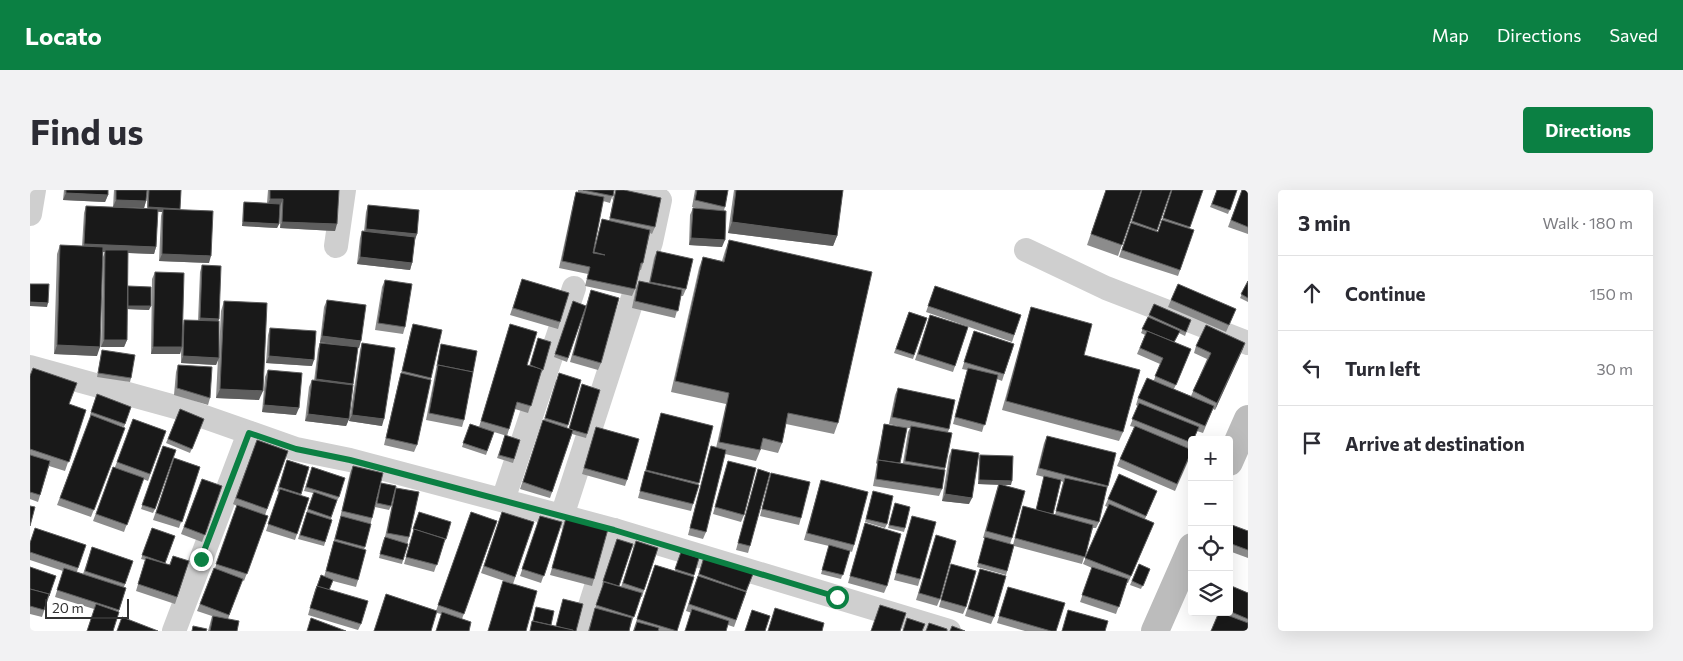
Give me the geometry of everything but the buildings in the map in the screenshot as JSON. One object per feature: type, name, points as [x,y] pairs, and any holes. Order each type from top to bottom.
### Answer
[{"type":"main road","points":[[1233,453],[1248,419]]},
{"type":"main road","points":[[1155,631],[1188,556]]},
{"type":"street","points":[[30,214],[34,190]]},
{"type":"street","points":[[336,246],[344,190]]},
{"type":"street","points":[[562,516],[651,242],[660,200],[620,190]]},
{"type":"street","points":[[1026,250],[1106,288],[1248,343]]},
{"type":"street","points":[[503,500],[574,288]]},
{"type":"street","points":[[30,367],[179,408],[296,449],[350,460],[614,530],[949,631]]},
{"type":"street","points":[[174,631],[249,433]]},
{"type":"street","points":[[582,631],[614,530]]},
{"type":"route","points":[[201,559],[249,433],[296,449],[350,460],[614,530],[837,597]]}]
